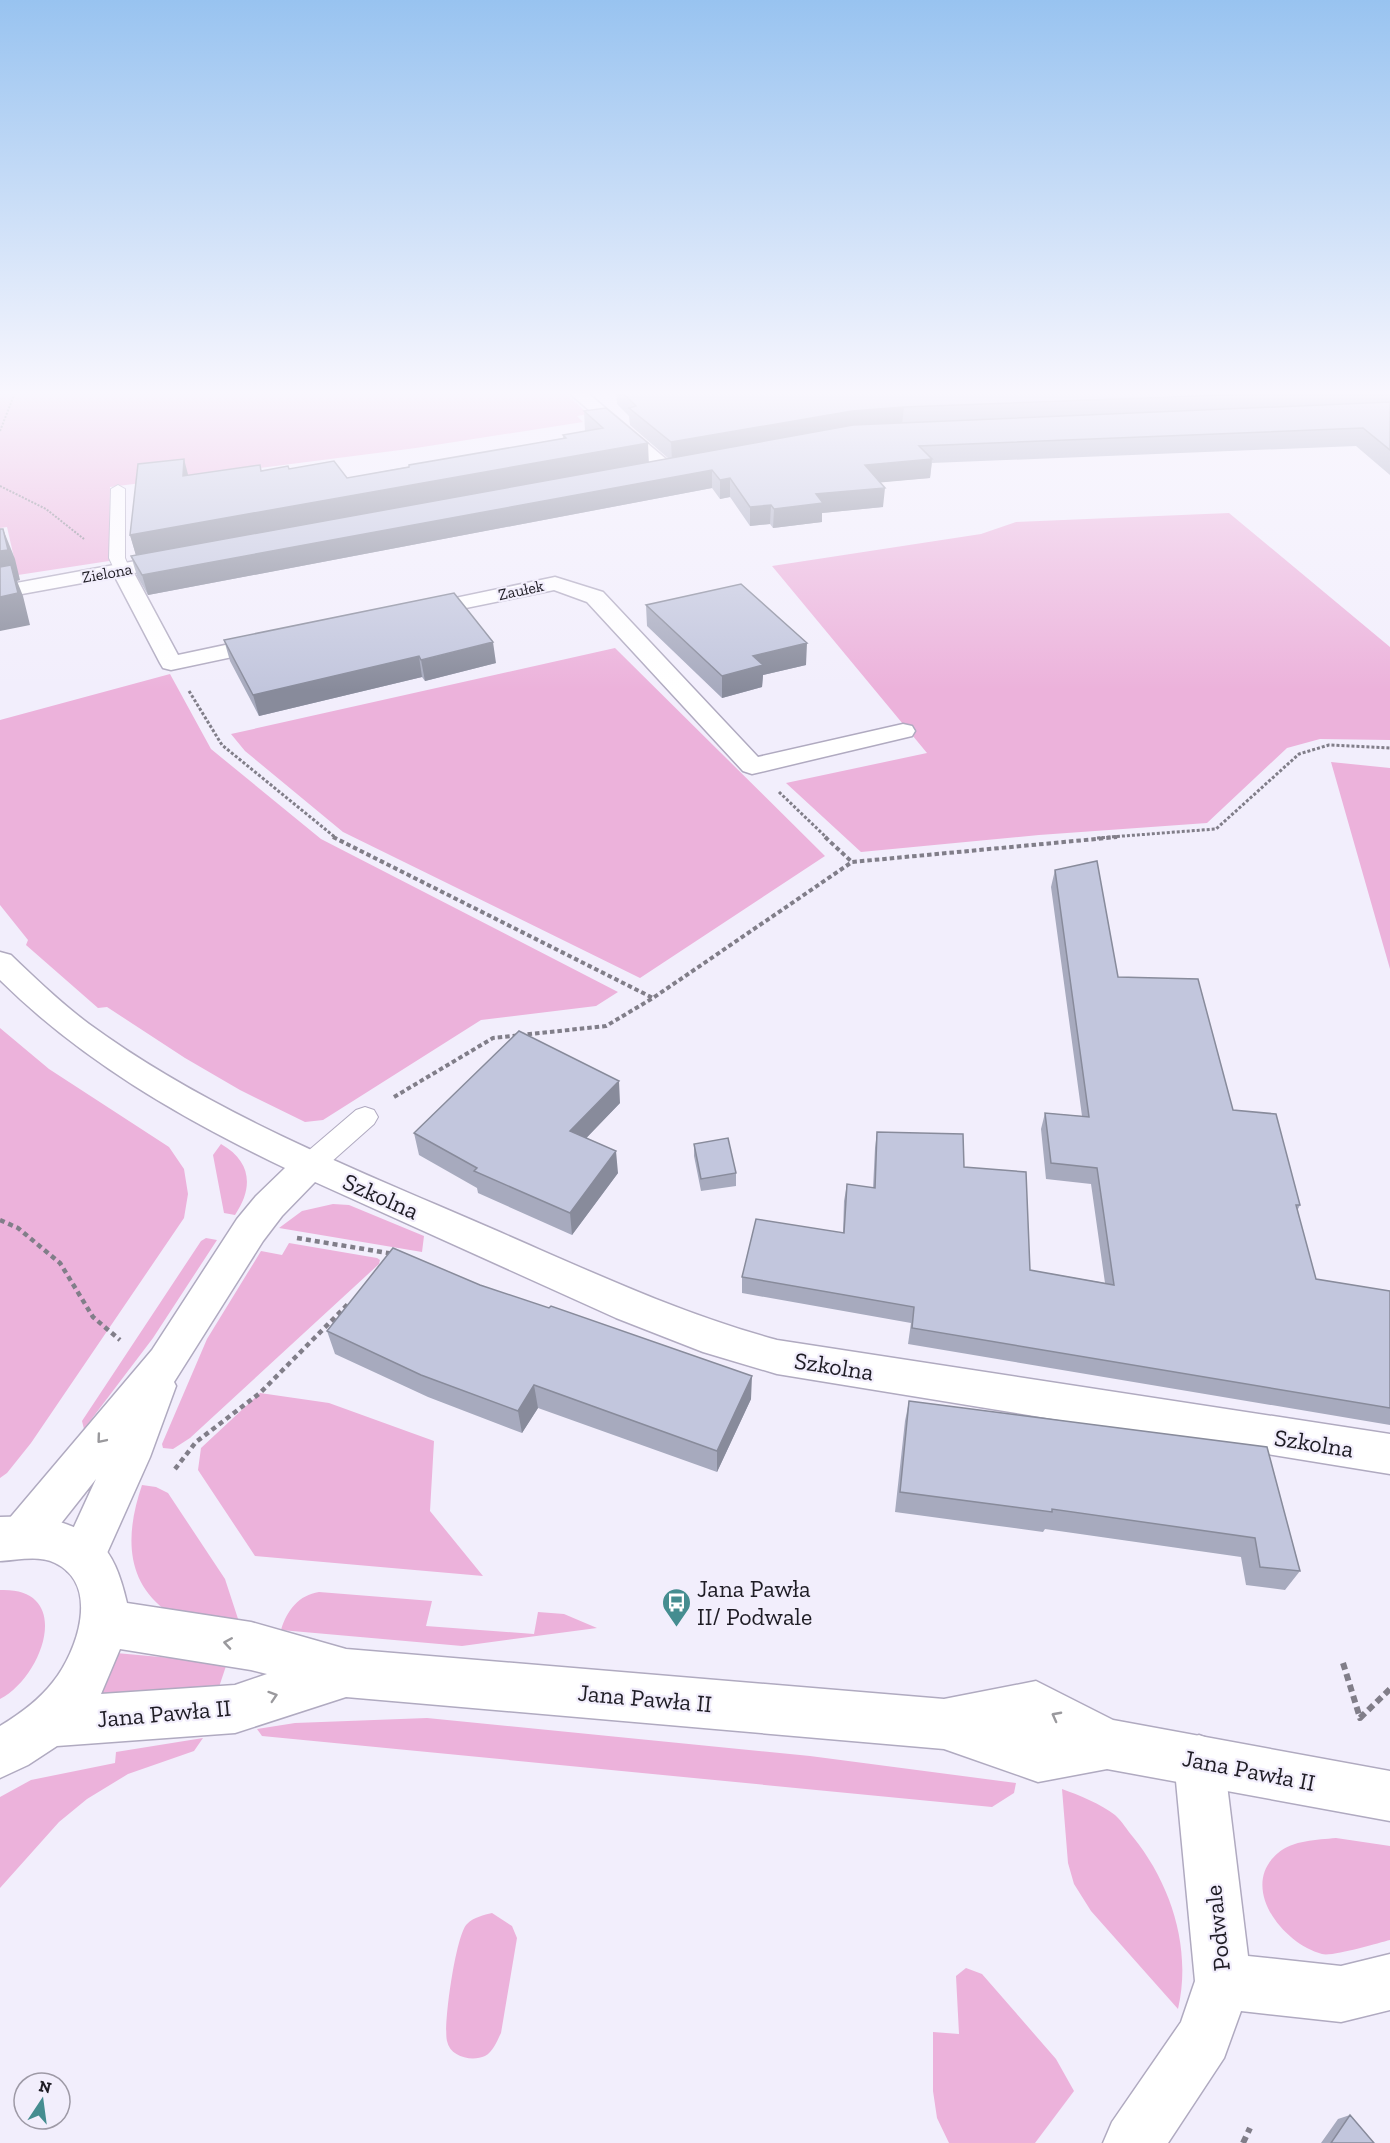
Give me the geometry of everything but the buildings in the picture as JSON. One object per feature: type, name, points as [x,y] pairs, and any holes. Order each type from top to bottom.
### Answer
[{"type":"street","name":"Zielona","points":[[0,592],[120,562],[191,557]]},
{"type":"street","points":[[120,562],[171,663],[287,638]]},
{"type":"street","name":"Zaułek","points":[[392,617],[555,583],[594,597],[752,766]]},
{"type":"street","points":[[752,766],[903,731]]},
{"type":"street","name":"Szkolna","points":[[0,962],[48,1008],[89,1040],[169,1092],[228,1125],[311,1164],[699,1335],[777,1357],[1390,1454]]},
{"type":"street","points":[[12,1537],[166,1362],[249,1230],[282,1192],[311,1164]]},
{"type":"street","points":[[83,1555],[129,1458],[166,1362]]},
{"type":"street","points":[[0,1753],[19,1744],[49,1722],[76,1691],[95,1657],[104,1623],[104,1596],[97,1572],[83,1555],[57,1539],[12,1537]]},
{"type":"street","name":"Jana Pawła II","points":[[104,1623],[250,1646],[346,1673],[944,1724],[1038,1757],[1107,1744],[1390,1796]]},
{"type":"street","name":"Jana Pawła II","points":[[49,1722],[235,1709],[346,1673]]},
{"type":"street","name":"Podwale","points":[[1133,2143],[1204,2038],[1223,1981],[1199,1760]]},
{"type":"street","points":[[1223,1981],[1341,1994],[1390,1982]]},
{"type":"lane","points":[[118,490],[120,562]]},
{"type":"lane","points":[[311,1164],[365,1117]]},
{"type":"path","points":[[8,490],[46,509],[66,523],[102,555],[120,562]]},
{"type":"path","points":[[171,663],[222,745],[332,836],[653,998]]},
{"type":"path","points":[[365,1117],[493,1038],[606,1026],[653,998],[852,862],[1046,842],[1216,829],[1299,754],[1329,745],[1390,747]]},
{"type":"path","points":[[752,766],[852,862]]},
{"type":"path","points":[[0,1220],[18,1228],[60,1263],[93,1317],[120,1340]]},
{"type":"path","points":[[389,1263],[397,1255]]},
{"type":"path","points":[[175,1469],[196,1442],[260,1393],[357,1296]]},
{"type":"path","points":[[1343,1663],[1360,1718],[1390,1689]]},
{"type":"path","points":[[1243,2143],[1250,2128]]},
{"type":"shaded area","points":[[0,490],[110,490],[109,561],[18,575],[7,527],[0,528]]},
{"type":"shaded area","points":[[1229,513],[1390,647],[1390,740],[1320,739],[1287,748],[1207,823],[1039,835],[861,852],[786,783],[927,753],[772,566],[981,534],[1016,522]]},
{"type":"shaded area","points":[[615,648],[825,856],[640,978],[343,832],[245,751],[231,734]]},
{"type":"shaded area","points":[[170,674],[211,749],[321,839],[618,992],[596,1006],[481,1020],[323,1120],[305,1122],[240,1090],[185,1058],[107,1007],[98,1008],[26,945],[28,940],[0,905],[0,720]]},
{"type":"shaded area","points":[[1331,762],[1390,768],[1390,969]]},
{"type":"shaded area","points":[[0,1028],[49,1069],[169,1147],[184,1169],[188,1194],[184,1218],[31,1443],[7,1473],[0,1478]]},
{"type":"shaded area","points":[[221,1144],[239,1158],[246,1175],[245,1194],[235,1215],[224,1213],[213,1155]]},
{"type":"shaded area","points":[[333,1204],[349,1205],[424,1236],[422,1252],[279,1228],[302,1211]]},
{"type":"shaded area","points":[[206,1238],[217,1240],[153,1338],[84,1429],[82,1421],[201,1241]]},
{"type":"shaded area","points":[[289,1243],[380,1260],[379,1264],[190,1438],[173,1449],[163,1448],[162,1444],[207,1339],[261,1251],[282,1255]]},
{"type":"shaded area","points":[[260,1393],[329,1403],[434,1441],[430,1511],[483,1576],[255,1556],[198,1470],[201,1448]]},
{"type":"shaded area","points":[[142,1485],[156,1487],[168,1493],[225,1579],[241,1628],[169,1612],[151,1596],[141,1582],[132,1552],[132,1535],[133,1518]]},
{"type":"shaded area","points":[[0,1590],[23,1593],[38,1603],[44,1617],[44,1635],[39,1654],[29,1672],[15,1688],[0,1699]]},
{"type":"shaded area","points":[[319,1592],[432,1601],[426,1626],[534,1634],[538,1612],[564,1614],[597,1628],[462,1646],[281,1630],[290,1610],[300,1600]]},
{"type":"shaded area","points":[[116,1653],[227,1663],[217,1693],[91,1703]]},
{"type":"shaded area","points":[[427,1718],[810,1756],[1016,1783],[1014,1793],[992,1807],[262,1736],[257,1729],[295,1723]]},
{"type":"shaded area","points":[[203,1738],[194,1751],[128,1774],[87,1799],[59,1822],[0,1888],[0,1797],[31,1780],[115,1763],[116,1752]]},
{"type":"shaded area","points":[[1062,1789],[1083,1797],[1115,1815],[1146,1855],[1158,1875],[1168,1896],[1180,1940],[1182,1986],[1178,2009],[1091,1911],[1074,1884],[1068,1863]]},
{"type":"shaded area","points":[[1336,1838],[1390,1846],[1390,1940],[1345,1952],[1322,1954],[1293,1939],[1280,1927],[1270,1913],[1264,1897],[1263,1882],[1267,1867],[1284,1849],[1306,1841]]},
{"type":"shaded area","points":[[492,1913],[512,1926],[517,1938],[501,2033],[485,2056],[462,2057],[452,2051],[447,2041],[451,1980],[459,1944],[467,1924],[476,1918]]},
{"type":"shaded area","points":[[966,1968],[982,1974],[1056,2059],[1074,2091],[1035,2143],[949,2143],[937,2118],[933,2091],[933,2032],[959,2034],[956,1976]]},
{"type":"place","name":"Jana Pawła II/ Podwale","points":[[676,1628]]}]
